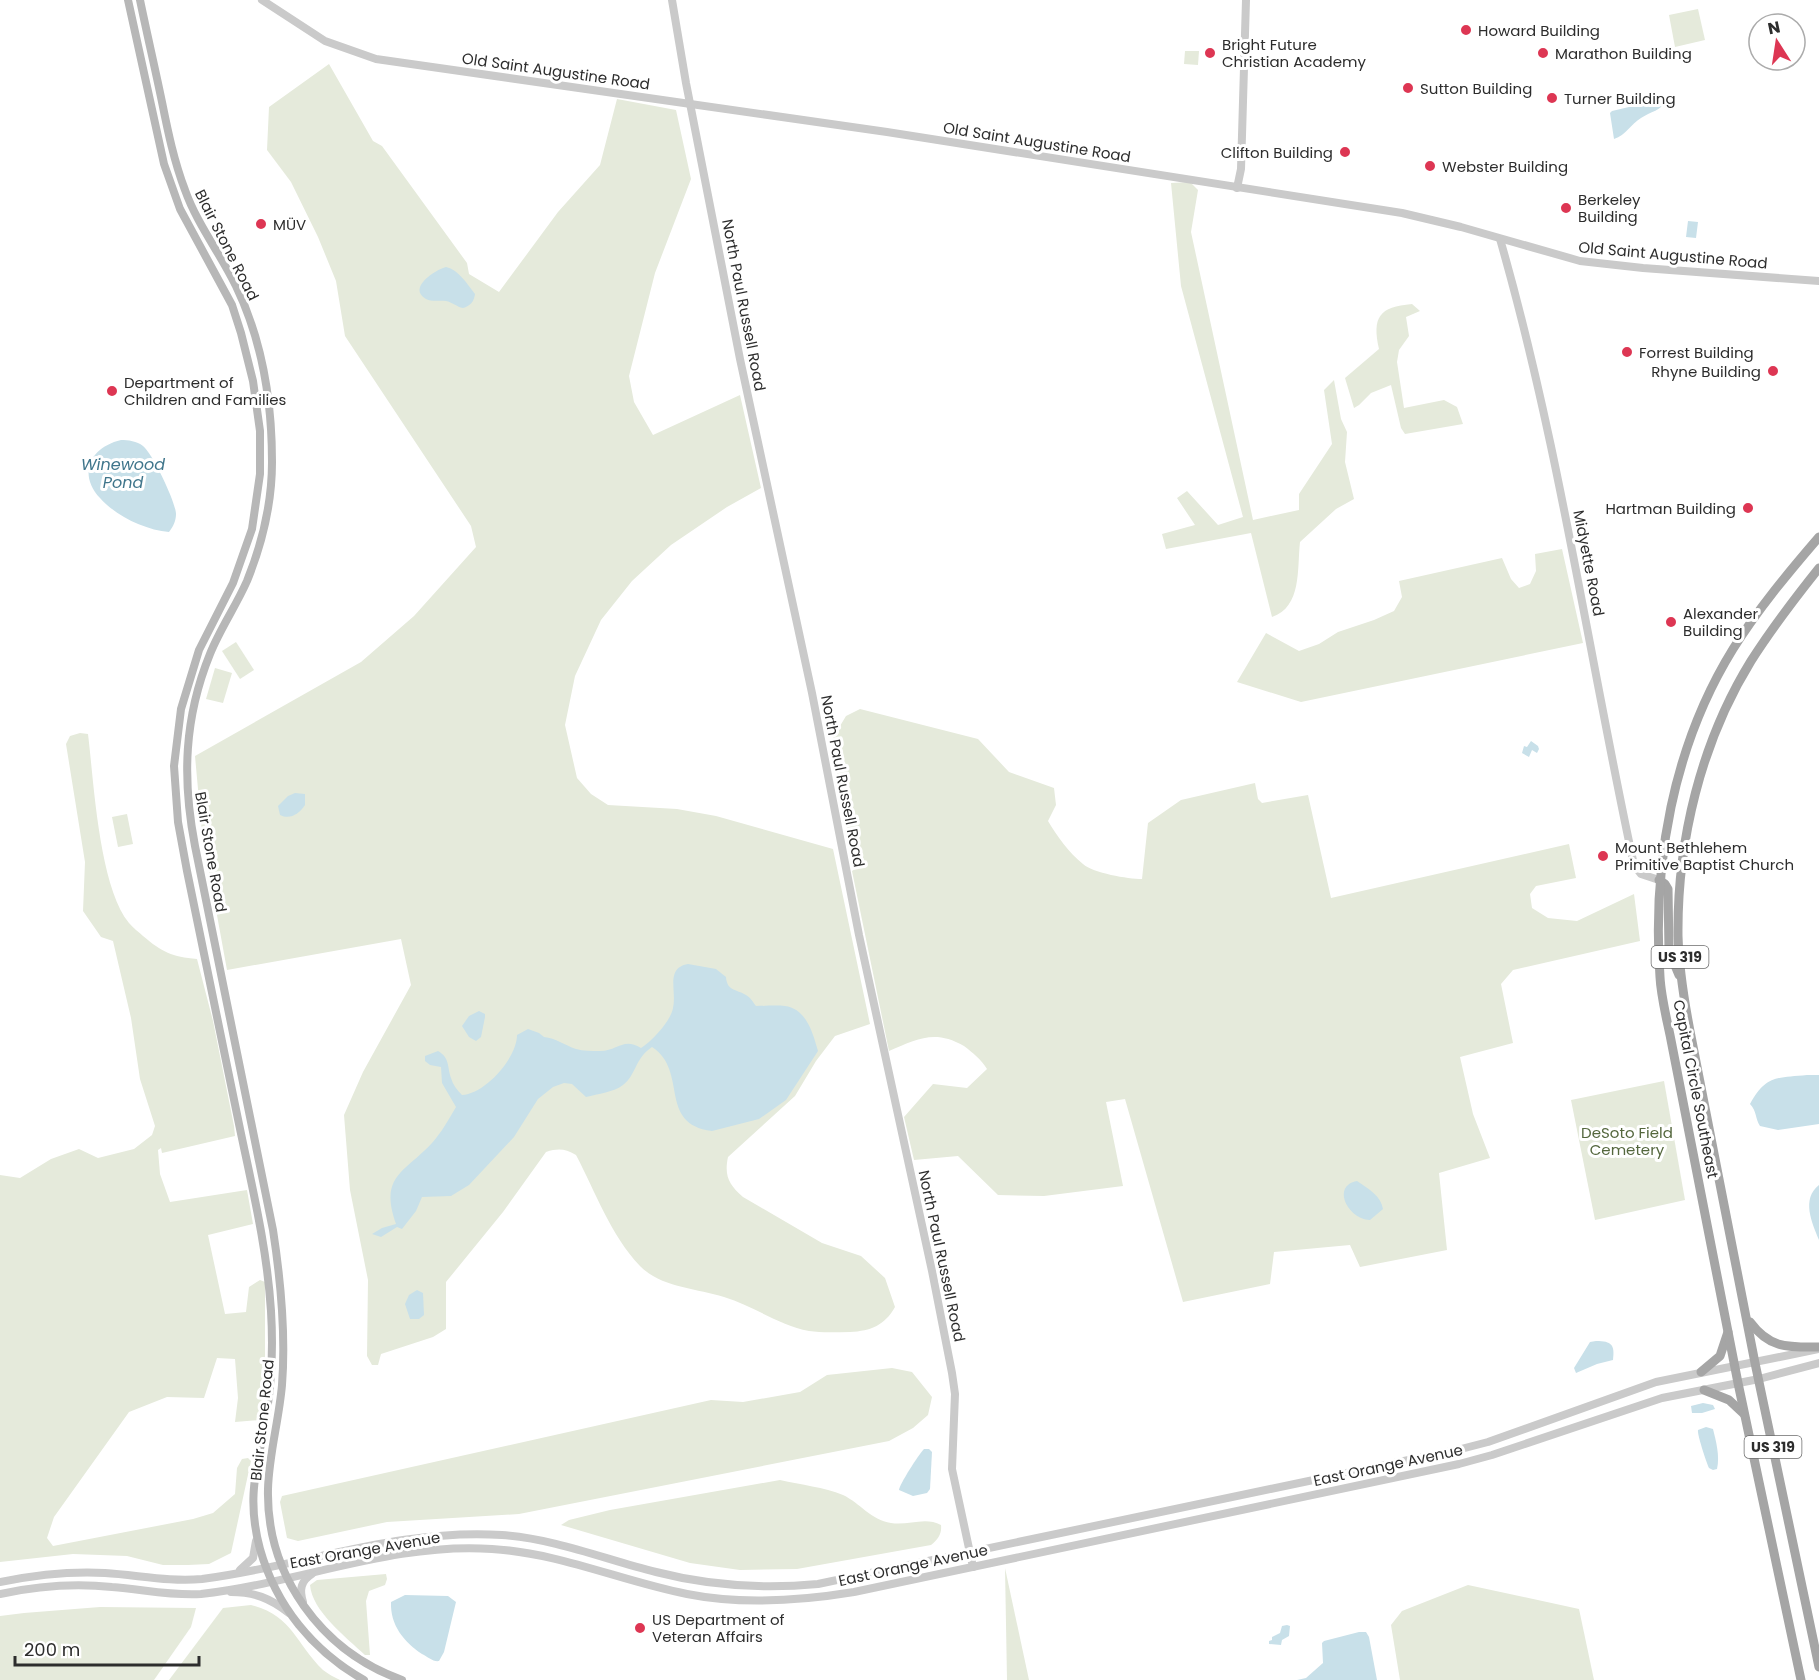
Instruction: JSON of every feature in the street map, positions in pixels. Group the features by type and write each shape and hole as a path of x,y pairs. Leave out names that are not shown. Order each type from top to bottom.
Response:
{"main road":[{"name":"Blair Stone Road","path":"128,0 164,164 180,208 221,282 241,331 253,381 260,431 260,474 252,529 233,583 199,650 187,684 177,735 174,766 187,871 265,1245 270,1289 271,1363 267,1410 254,1478 253,1500 256,1530 271,1581 290,1614 320,1648 345,1669 364,1680"},
{"name":"Blair Stone Road","path":"141,4 175,161 190,204 236,286 252,328 263,369 272,430 269,500 263,532 246,582 210,654 201,680 190,725 186,772 188,809 273,1230 280,1276 283,1364 268,1497 272,1533 286,1578 321,1628 345,1650 374,1668 402,1680"},
{"path":"130,11 141,4"},
{"path":"148,95 160,92"},
{"path":"180,208 190,204"},
{"path":"241,331 252,328"},
{"path":"260,431 272,430"},
{"path":"252,529 263,532"},
{"name":"Capital Circle Southeast","path":"1801,1680 1738,1383 1660,979 1659,880 1675,788 1690,741 1709,696 1732,650 1745,631 1776,588 1819,537"},
{"name":"Capital Circle Southeast","path":"1819,568 1776,623 1750,663 1728,704 1701,774 1685,843 1678,936 1681,980 1755,1363 1819,1667"},
{"path":"199,650 210,654"},
{"path":"1659,880 1668,889 1669,951 1681,980"},
{"path":"1747,1318 1757,1332 1772,1343 1792,1347 1819,1348"},
{"path":"1701,1372 1720,1356 1729,1330"},
{"path":"1704,1390 1730,1400 1745,1415"}],"street":[{"name":"Old Saint Augustine Road","path":"262,0 325,41 376,59 887,132 1402,213 1500,238 1564,258 1606,265 1819,281"},
{"name":"North Paul Russell Road","path":"672,0 690,104 745,381 812,693 859,935 952,1373 955,1394 952,1469 973,1567"},
{"path":"1237,188 1241,170 1246,0"},
{"name":"Midyette Road","path":"1500,238 1522,322 1567,522 1634,866 1641,874 1659,880"},
{"name":"East Orange Avenue","path":"0,1582 69,1573 102,1573 180,1580 213,1578 404,1539 447,1535 491,1535 568,1546 672,1576 735,1586 799,1586 970,1553 1433,1456 1488,1442 1633,1389 1701,1372 1755,1363 1819,1348"},
{"name":"East Orange Avenue","path":"0,1594 39,1587 71,1585 115,1587 174,1594 211,1592 426,1550 489,1549 555,1557 668,1590 725,1599 790,1600 844,1593 973,1567 1470,1461 1662,1398 1738,1383 1819,1363"},
{"path":"1231,1498 1234,1511"},
{"path":"236,1573 251,1562 255,1554 256,1530"},
{"path":"307,1611 300,1588 306,1579 318,1571"},
{"path":"668,1590 672,1576"},
{"path":"211,1592 260,1595 276,1603 290,1614"}],"green space":[{"path":"1698,9 1705,40 1675,47 1669,15"},
{"path":"1185,51 1199,51 1198,65 1184,64"},
{"path":"329,64 373,141 382,146 467,263 469,274 499,292 558,212 600,165 617,99 676,110 691,179 655,273 629,376 634,402 653,435 740,395 761,488 727,507 671,545 632,581 601,620 575,676 565,725 577,778 591,794 608,805 677,809 716,816 833,849 870,1024 835,1036 816,1061 795,1096 728,1157 727,1175 731,1184 743,1197 822,1243 861,1256 885,1278 895,1307 877,1326 850,1332 809,1331 724,1297 658,1279 640,1266 620,1241 576,1155 565,1150 558,1150 546,1152 503,1212 446,1282 446,1329 433,1337 381,1354 378,1365 372,1365 367,1356 368,1280 350,1190 344,1115 363,1072 411,985 401,939 227,970 202,833 195,756 361,662 414,616 476,547 471,526 345,336 336,281 318,237 291,182 267,150 269,107"},
{"path":"1190,182 1198,190 1191,232 1253,520 1299,510 1299,494 1332,444 1324,390 1334,380 1341,419 1347,432 1345,462 1354,499 1336,509 1300,542 1298,575 1293,596 1289,605 1282,612 1272,617 1251,533 1166,549 1162,534 1195,525 1177,498 1187,491 1218,525 1243,517 1181,286 1171,183"},
{"path":"1412,304 1420,311 1406,317 1409,336 1399,350 1397,362 1404,408 1444,400 1457,407 1463,424 1405,434 1401,428 1391,385 1371,393 1354,408 1345,378 1379,349 1377,329 1380,316 1392,308"},
{"path":"1562,549 1583,643 1301,702 1237,682 1266,633 1299,651 1319,644 1338,632 1394,611 1402,597 1399,581 1502,558 1511,579 1519,588 1530,584 1536,571 1535,554"},
{"path":"236,642 254,670 240,679 222,651"},
{"path":"215,668 232,673 223,703 206,699"},
{"path":"860,709 978,739 1009,772 1054,788 1056,805 1048,821 1078,860 1102,873 1142,879 1148,823 1181,800 1255,783 1258,799 1262,803 1308,795 1331,898 1569,844 1576,878 1536,886 1530,894 1532,908 1548,918 1577,921 1634,894 1640,941 1513,970 1501,984 1513,1043 1460,1057 1473,1114 1490,1158 1439,1173 1447,1250 1360,1267 1350,1245 1274,1252 1270,1284 1183,1302 1125,1099 1106,1102 1123,1186 1044,1196 998,1195 958,1156 914,1160 904,1117 933,1084 967,1088 987,1069 964,1046 944,1038 917,1040 889,1051 852,871 855,869 831,741 846,716"},
{"path":"80,733 88,734 104,860 119,906 131,925 156,946 174,955 197,959 213,1021 235,1136 162,1153 161,1148 158,1150 160,1174 170,1202 247,1190 253,1224 208,1235 225,1314 246,1312 249,1287 260,1280 265,1282 265,1360 260,1420 235,1422 238,1398 235,1359 217,1358 204,1398 167,1397 129,1412 54,1517 47,1538 53,1546 193,1519 213,1513 235,1494 237,1468 242,1459 248,1458 251,1461 231,1553 209,1564 163,1565 127,1556 73,1554 0,1562 0,1175 20,1178 51,1159 79,1149 98,1158 134,1149 152,1135 155,1126 140,1079 131,1018 113,941 101,937 83,911 85,862 66,744 70,736"},
{"path":"127,814 133,844 118,847 112,817"},
{"name":"DeSoto Field Cemetery","path":"1664,1081 1685,1200 1595,1220 1571,1100"},
{"path":"892,1368 912,1372 932,1397 928,1415 913,1428 889,1441 519,1514 387,1522 298,1541 287,1538 280,1502 282,1496 711,1400 743,1402 800,1392 827,1375"},
{"path":"780,1480 836,1492 877,1518 891,1523 935,1522 941,1525 940,1534 931,1545 797,1569 740,1570 690,1563 561,1525 569,1520 610,1510"},
{"path":"1005,1568 1029,1680 1007,1680"},
{"path":"386,1574 385,1585 369,1591 366,1601 370,1655 365,1655 323,1614 312,1595 310,1585 317,1580"},
{"path":"1468,1585 1579,1609 1594,1680 1400,1680 1391,1625 1402,1611"},
{"path":"251,1605 265,1610 285,1623 323,1670 340,1680 169,1680 223,1608"},
{"path":"100,1607 196,1608 191,1627 154,1680 0,1680 0,1616"}],"water":[{"path":"1663,99 1666,101 1662,107 1641,118 1614,139 1610,113 1612,111"},
{"path":"1688,221 1698,222 1696,238 1686,237"},
{"path":"446,267 459,274 475,294 468,306 463,308 446,301 428,300 421,295 421,285 425,280"},
{"name":"Winewood Pond","path":"121,440 143,446 158,468 175,508 174,524 169,532 141,525 114,511 93,489 89,471 95,455 102,448"},
{"path":"1531,741 1539,749 1537,753 1532,750 1529,757 1522,753 1524,746 1527,747"},
{"path":"295,793 305,794 305,805 294,815 287,817 280,815 278,806 288,796"},
{"path":"688,964 716,969 726,977 730,987 747,996 756,1006 785,1006 793,1008 804,1017 818,1051 786,1100 759,1119 712,1131 695,1126 685,1118 679,1108 669,1069 663,1057 652,1047 642,1056 627,1081 615,1089 586,1097 572,1084 564,1083 553,1087 538,1099 514,1137 469,1185 451,1196 422,1197 416,1211 402,1229 397,1227 381,1237 372,1234 396,1224 391,1195 397,1177 435,1139 456,1107 442,1083 441,1067 430,1065 425,1061 425,1056 438,1051 445,1056 453,1083 462,1095 471,1093 490,1082 512,1054 517,1035 528,1029 582,1050 606,1050 625,1044 641,1048 669,1019 674,1001 674,975 681,966"},
{"path":"479,1011 485,1014 485,1017 481,1037 476,1041 469,1037 462,1026 469,1016"},
{"path":"1819,1075 1819,1124 1778,1130 1760,1126 1750,1104 1761,1088 1780,1078"},
{"path":"1357,1181 1374,1193 1382,1204 1383,1209 1370,1220 1355,1214 1346,1202 1345,1189 1349,1184"},
{"path":"1819,1185 1819,1240 1811,1219 1809,1204 1810,1197"},
{"path":"417,1290 423,1293 424,1315 419,1319 410,1319 405,1304 409,1295"},
{"path":"1590,1342 1609,1343 1613,1347 1613,1360 1576,1373 1574,1368"},
{"path":"1703,1403 1713,1405 1715,1409 1692,1413 1691,1406"},
{"path":"1706,1427 1713,1429 1717,1449 1717,1469 1713,1470 1709,1468 1698,1432"},
{"path":"924,1449 932,1452 930,1489 927,1493 913,1496 899,1490"},
{"path":"405,1595 448,1596 456,1602 444,1652 439,1661 430,1659 415,1649 399,1632 393,1618 391,1602"},
{"path":"1282,1626 1290,1626 1289,1636 1282,1640 1281,1645 1269,1644 1272,1637 1280,1633"},
{"path":"1366,1632 1369,1637 1377,1680 1297,1680 1306,1678 1323,1663 1322,1643 1324,1641"}],"place":[{"name":"Howard Building","path":"1466,30"},
{"name":"Bright Future Christian Academy","path":"1210,53"},
{"name":"Marathon Building","path":"1543,53"},
{"name":"Sutton Building","path":"1408,88"},
{"name":"Turner Building","path":"1552,98"},
{"name":"Clifton Building","path":"1345,152"},
{"name":"Webster Building","path":"1430,166"},
{"name":"Berkeley Building","path":"1566,208"},
{"name":"MÜV","path":"261,224"},
{"name":"Forrest Building","path":"1627,352"},
{"name":"Rhyne Building","path":"1773,371"},
{"name":"Department of Children and Families","path":"112,391"},
{"name":"Hartman Building","path":"1748,508"},
{"name":"Alexander Building","path":"1671,622"},
{"name":"Mount Bethlehem Primitive Baptist Church","path":"1603,856"},
{"name":"US Department of Veteran Affairs","path":"640,1628"}]}
